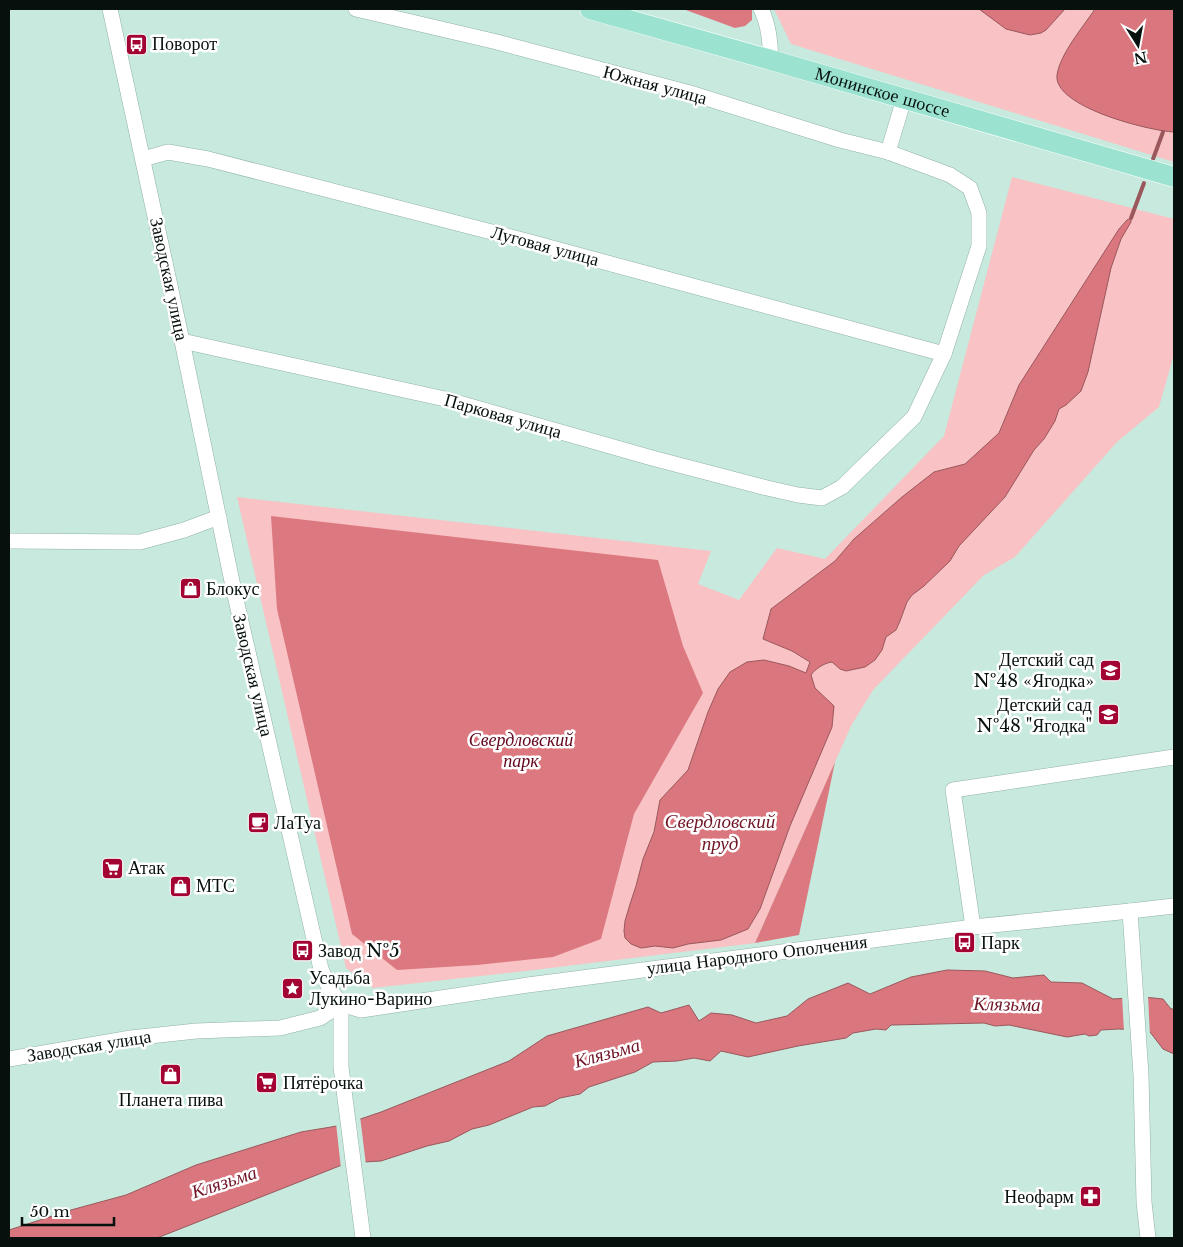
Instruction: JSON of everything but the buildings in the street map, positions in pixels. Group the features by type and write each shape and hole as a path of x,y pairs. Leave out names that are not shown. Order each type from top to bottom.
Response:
{"main road":[{"name":"Монинское шоссе","path":"590,9 1174,177"}],"street":[{"name":"Заводская улица","path":"9,1059 131,1038 186,1032 280,1028 320,1018 341,1004 329,988 321,969 239,610 110,9"},
{"name":"Южная улица","path":"356,9 497,42 680,90 840,140 888,152 950,175 970,188 979,213 979,246 944,354 914,417 842,487 822,498"},
{"path":"761,9 766,18 771,60"},
{"path":"888,152 904,99"},
{"name":"Луговая улица","path":"143,160 168,152 208,159 521,239 944,354"},
{"name":"Парковая улица","path":"182,341 445,399 652,458 767,488 822,498"},
{"path":"9,542 140,542 184,530 219,517"},
{"path":"973,927 953,790 1174,757"},
{"name":"улица Народного Ополчения","path":"341,1004 361,1010 528,985 973,927 1174,906"},
{"path":"1130,912 1141,1075 1144,1202 1148,1238"},
{"path":"341,1004 341,1067 362,1231"}],"green space":[{"path":"683,9 752,9 752,20 745,26 735,28"},
{"path":"774,9 1174,9 1174,162 791,44"},
{"name":"Свердловский парк","path":"1012,177 1174,219 1174,354 1159,407 1117,442 1015,557 984,575 873,690 851,726 755,943 373,988 346,968 237,497 711,551 698,584 739,600 777,548 825,559 944,436"},
{"path":"271,516 658,560 683,646 703,693 634,814 601,939 553,957 477,965 397,970 352,934 277,609"},
{"path":"835,762 799,935 755,943"}],"water":[{"path":"979,9 1065,9 1046,30 1030,35 1006,29"},
{"path":"1095,9 1174,9 1174,132 1145,127 1105,115 1086,107 1070,97 1060,87 1057,75 1063,58"},
{"name":"Свердловский пруд","path":"1131,218 1111,268 1088,372 1081,391 1059,409 1055,421 1044,439 1034,450 1005,497 959,546 950,561 912,595 907,602 896,630 886,637 882,650 875,660 865,667 846,671 840,669 832,662 820,667 811,675 815,688 834,706 832,727 790,826 760,909 748,929 721,940 673,948 655,946 641,948 631,944 625,938 625,921 643,859 654,832 660,800 688,770 718,689 730,672 747,662 764,660 789,666 806,673 810,662 792,651 763,639 771,609 835,561 854,539 934,472 965,464 999,433 1019,385 1119,229"},
{"name":"Клязьма","path":"947,970 985,971 1013,978 1044,975 1051,982 1082,983 1113,999 1144,997 1163,999 1171,1009 1174,1009 1174,1054 1163,1049 1150,1032 1142,1030 1101,1030 1097,1035 1089,1036 1085,1034 1067,1037 1009,1025 995,1026 984,1023 891,1025 886,1030 876,1029 853,1033 846,1038 748,1057 721,1051 710,1061 694,1058 653,1062 635,1072 589,1087 580,1094 560,1098 545,1106 533,1107 489,1125 472,1129 449,1141 381,1161 347,1163 157,1238 9,1238 9,1230 126,1195 196,1165 301,1132 343,1125 381,1112 509,1061 547,1036 648,1007 661,1013 689,1005 699,1021 711,1013 732,1015 756,1023 787,1016 808,999 848,983 870,994 911,977"}],"pier":[{"path":"1148,995 1150,1036 1141,1032 1124,1032 1122,996"},
{"path":"360,1116 366,1165 348,1166 341,1169 336,1123"}],"waterway":[{"path":"1153,159 1163,132"},
{"path":"1131,218 1144,183"}],"place":[{"name":"Поворот","path":"136,44"},
{"name":"Блокус","path":"190,589"},
{"name":"Детский сад №48 «Ягодка»","path":"1110,670"},
{"name":"Детский сад №48 \"Ягодка\"","path":"1108,715"},
{"name":"ЛаТуа","path":"258,823"},
{"name":"Атак","path":"112,868"},
{"name":"МТС","path":"180,886"},
{"name":"Парк","path":"965,943"},
{"name":"Завод №5","path":"302,951"},
{"name":"Усадьба Лукино-Варино","path":"293,988"},
{"name":"Планета пива","path":"171,1075"},
{"name":"Пятёрочка","path":"267,1083"},
{"name":"Неофарм","path":"1090,1197"}]}
